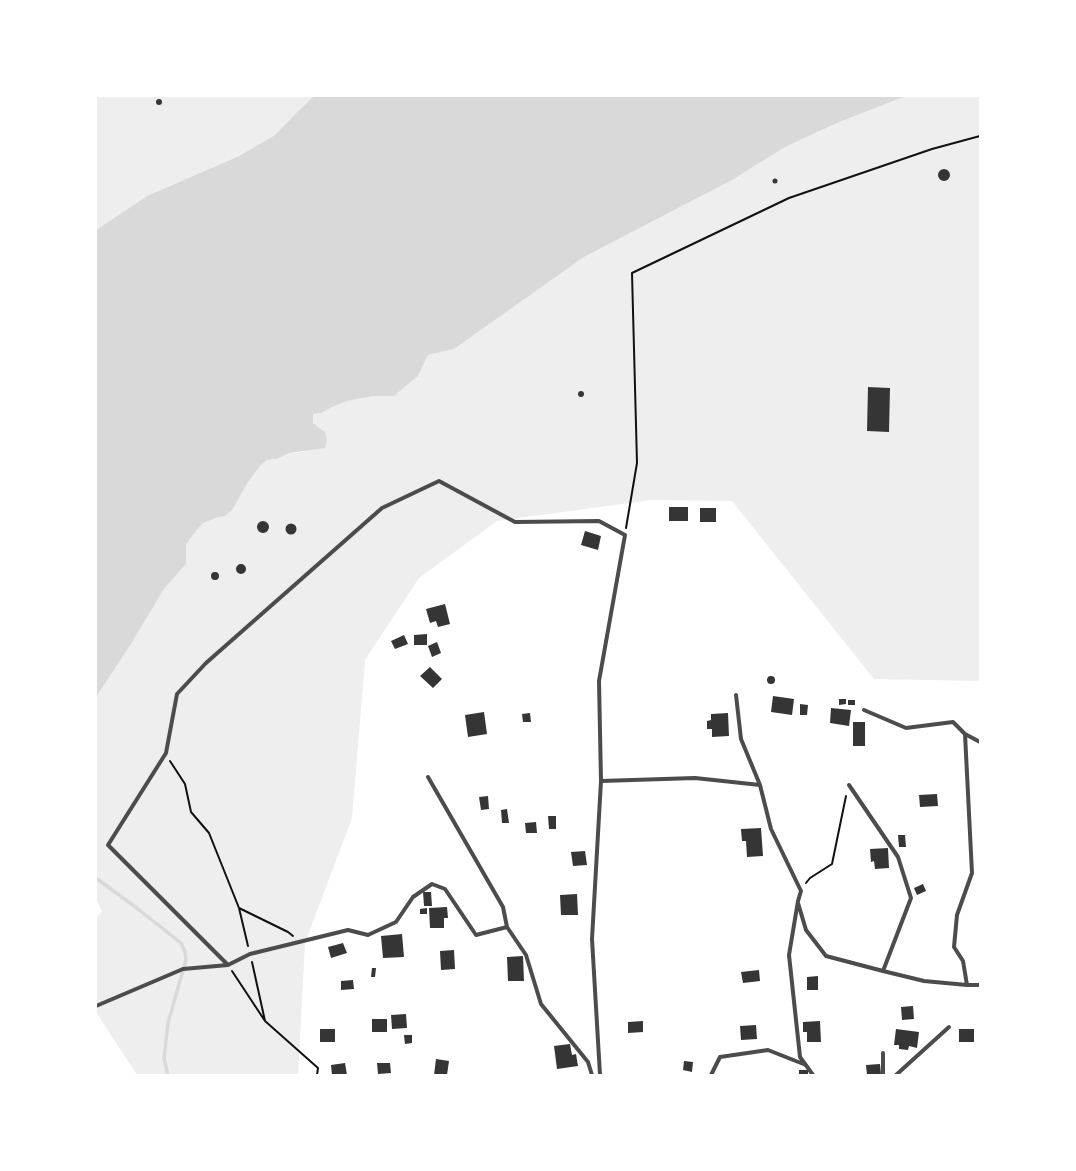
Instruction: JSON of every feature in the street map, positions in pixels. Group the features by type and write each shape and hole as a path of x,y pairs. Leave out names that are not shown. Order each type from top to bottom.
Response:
{"street":[{"path":"228,965 108,845 166,753 177,694 206,663 382,508 439,481 515,522 600,521 625,535 599,681 601,781 592,939 600,1075"},
{"path":"736,695 741,739 760,785 771,829 801,891 789,955 800,1057 813,1075"},
{"path":"864,710 906,728 952,722 965,734 980,742"},
{"path":"965,734 972,873 957,915 954,947 963,961 967,986"},
{"path":"428,777 503,907 507,927 526,955 540,1004 588,1062 592,1075"},
{"path":"601,781 695,778 760,785"},
{"path":"849,784 898,857 911,898 883,971"},
{"path":"96,1006 183,969 228,965 250,954 348,930 368,935 396,922 413,897 432,884 445,889 476,935 507,927"},
{"path":"798,901 806,930 826,956 924,980 967,986 980,985"},
{"path":"896,1075 949,1027"},
{"path":"711,1075 720,1057 768,1050 798,1061 808,1067"},
{"path":"883,1053 883,1075"}],"path":[{"path":"625,535 637,463 632,273 789,198 932,149 980,136"},
{"path":"166,753 185,784 191,812 209,833 239,908 265,1021"},
{"path":"801,891 810,878 832,864 849,784"},
{"path":"239,908 288,932 300,942"},
{"path":"228,965 265,1021 318,1068 317,1075"}],"shaded area":[{"path":"96,96 314,96 275,135 239,156 147,196 96,230"},
{"path":"314,96 906,96 837,123 785,147 734,179 584,257 454,349 428,355 418,376 394,396 373,396 347,401 321,413 313,414 313,424 325,432 327,440 325,448 289,453 277,459 267,460 260,466 247,484 232,510 225,516 203,523 186,545 186,564 164,589 131,644 96,697 96,230 147,196 239,156 275,135"},
{"path":"906,96 980,96 980,681 874,679 732,501 651,500 497,521 419,578 365,660 352,818 305,943 298,1075 137,1075 96,1012 96,919 102,911 96,899 96,697 131,644 164,589 186,564 186,545 195,532 203,523 225,516 236,503 260,466 267,460 277,459 289,453 304,452 319,428 313,424 313,414 321,413 347,401 373,396 394,396 418,376 428,355 454,349 584,257 734,179 785,147 837,123"}],"building":[{"path":"159,99 162,102 159,105 156,102"},
{"path":"944,169 948,171 950,175 948,179 944,181 940,179 938,175 940,171"},
{"path":"775,178 778,181 775,184 772,181"},
{"path":"868,387 890,388 889,432 867,431"},
{"path":"581,391 584,394 581,397 578,394"},
{"path":"669,507 688,507 688,521 669,521"},
{"path":"700,508 716,508 716,522 700,522"},
{"path":"261,521 265,521 269,527 265,533 261,533 257,529 257,525"},
{"path":"291,523 295,525 297,529 295,533 291,535 287,533 285,529 287,525"},
{"path":"585,531 601,536 598,550 581,545"},
{"path":"239,564 243,564 246,569 243,574 239,574 236,571 236,567"},
{"path":"213,572 217,572 219,576 217,580 213,580 211,578 211,574"},
{"path":"445,604 450,624 438,627 436,621 430,623 426,609"},
{"path":"427,634 427,645 414,645 414,635"},
{"path":"404,635 408,644 395,649 391,641"},
{"path":"437,642 441,653 432,657 428,646"},
{"path":"430,667 442,679 433,688 420,676"},
{"path":"769,676 773,676 775,680 773,684 769,684 767,682 767,678"},
{"path":"773,696 794,699 792,715 771,712"},
{"path":"839,699 846,699 846,704 839,705"},
{"path":"848,700 855,700 855,705 848,705"},
{"path":"800,704 808,705 807,715 800,715"},
{"path":"831,708 851,710 849,726 830,723"},
{"path":"484,712 487,734 468,737 465,715"},
{"path":"530,713 531,722 523,722 522,714"},
{"path":"728,713 729,736 712,737 712,729 707,729 707,721 711,720 711,714"},
{"path":"853,722 865,722 865,746 853,746"},
{"path":"937,794 938,806 920,807 919,795"},
{"path":"488,796 489,809 481,810 479,797"},
{"path":"507,809 509,823 502,823 501,810"},
{"path":"548,816 556,816 556,829 549,829"},
{"path":"536,822 537,833 526,833 525,823"},
{"path":"761,828 763,856 747,857 746,841 742,841 741,829"},
{"path":"898,835 905,835 906,847 899,847"},
{"path":"888,848 889,868 875,869 874,861 871,862 870,849"},
{"path":"585,851 587,865 573,866 571,852"},
{"path":"923,884 926,891 917,895 914,888"},
{"path":"423,892 431,892 432,906 424,906"},
{"path":"577,894 578,915 561,915 560,895"},
{"path":"447,907 448,918 444,918 444,928 430,928 429,908"},
{"path":"427,908 427,914 420,914 420,909"},
{"path":"402,934 404,957 383,958 381,936"},
{"path":"343,943 347,953 331,958 328,947"},
{"path":"454,950 455,969 441,970 440,951"},
{"path":"523,956 524,981 508,981 507,957"},
{"path":"372,968 376,968 375,977 371,977"},
{"path":"759,970 760,981 743,983 741,972"},
{"path":"818,976 818,990 807,990 807,977"},
{"path":"353,980 354,989 341,990 341,981"},
{"path":"913,1006 914,1019 902,1020 901,1007"},
{"path":"406,1014 407,1028 392,1029 391,1015"},
{"path":"372,1019 387,1019 387,1032 372,1032"},
{"path":"643,1021 643,1032 628,1033 628,1022"},
{"path":"820,1021 821,1042 807,1042 807,1032 803,1032 803,1022"},
{"path":"756,1025 757,1039 741,1040 740,1026"},
{"path":"320,1029 335,1029 335,1042 320,1042"},
{"path":"896,1029 919,1032 917,1048 909,1046 908,1050 899,1049 899,1045 894,1045"},
{"path":"959,1029 974,1029 974,1042 959,1042"},
{"path":"404,1035 412,1035 412,1043 405,1044"},
{"path":"570,1044 572,1055 576,1054 578,1066 557,1069 554,1046"},
{"path":"436,1059 449,1061 447,1075 434,1075"},
{"path":"684,1061 693,1062 692,1072 683,1070"},
{"path":"345,1063 347,1075 332,1075 331,1065"},
{"path":"377,1063 390,1063 391,1073 378,1074"},
{"path":"880,1064 881,1074 867,1075 866,1065"},
{"path":"799,1070 808,1070 808,1075 799,1075"}],"waterway":[{"path":"96,878 181,943 185,952 186,960 168,1023 164,1058 168,1075"}]}
